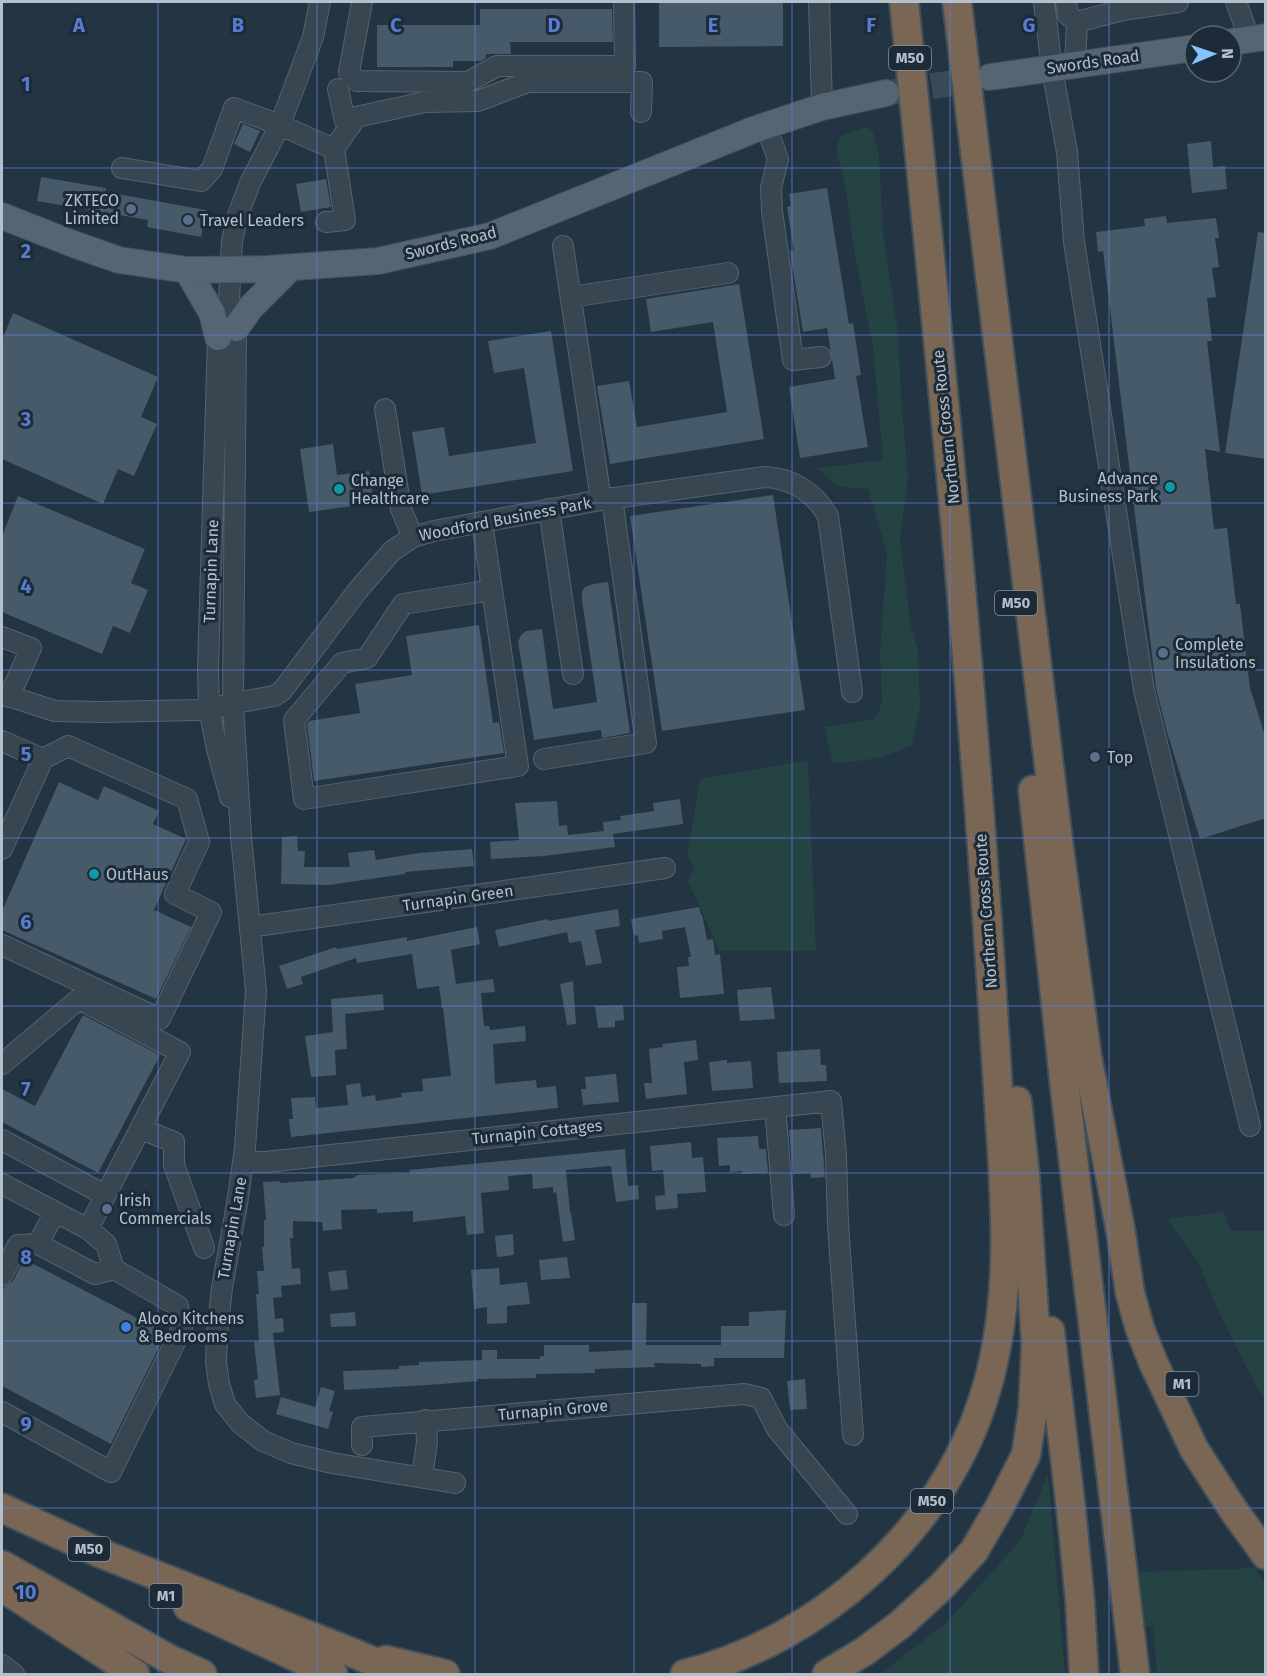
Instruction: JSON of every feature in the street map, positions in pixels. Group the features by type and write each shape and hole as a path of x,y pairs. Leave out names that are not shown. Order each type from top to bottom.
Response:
{"highway":[{"name":"Northern Cross Route","path":"685,1674 749,1651 792,1631 833,1602 879,1564 920,1518 962,1455 982,1402 997,1351 1006,1273 1006,1208 989,940 960,569 904,2"},
{"name":"M50","path":"957,2 1061,863 1087,1056 1121,1233 1130,1293 1140,1329 1153,1362 1194,1449 1266,1555"},
{"name":"M50","path":"969,107 1042,887 1135,1674"},
{"name":"M50","path":"960,569 1025,1175 1051,1337 1079,1589 1084,1674"},
{"path":"827,1674 865,1651 901,1624 974,1551 1026,1455 1033,1409 1036,1343 1025,1175"},
{"name":"M1","path":"1121,1233 1149,1302 1167,1355 1210,1440 1266,1527"},
{"name":"M50","path":"2,1510 100,1553 348,1651 445,1674"},
{"name":"M1","path":"2,1510 134,1581 333,1674"},
{"path":"2,1565 180,1666 202,1674"},
{"path":"2,1587 135,1674"},
{"path":"348,1651 403,1674"}],"main road":[{"name":"Swords Road","path":"990,77 1183,50"},
{"name":"Swords Road","path":"2,216 119,260 187,270 290,268 378,261 490,236 766,126 822,107 886,93"},
{"path":"187,270 212,313 227,332 290,268"}],"street":[{"name":"Turnapin Lane","path":"241,836 209,708 208,668 232,241 238,215 250,183 280,125 313,37 320,2"},
{"path":"362,2 350,55 349,72 357,81 468,82 497,66 625,66 624,2"},
{"path":"819,2 822,107"},
{"path":"1044,2 1064,67 1074,242 1144,690 1250,1126"},
{"path":"1066,2 1068,15 1077,22"},
{"path":"1077,22 1122,6 1177,2"},
{"path":"1236,2 1249,40"},
{"path":"1064,67 1077,22"},
{"path":"326,222 345,220 334,149 356,117 425,102 478,101 528,82 642,82 641,112"},
{"path":"338,89 345,121 351,124"},
{"path":"122,168 201,181 212,169 234,108 334,149"},
{"path":"766,126 778,159 771,188 772,211 793,360 821,357"},
{"path":"544,759 645,743 563,246"},
{"path":"571,297 728,273"},
{"name":"Turnapin Lane","path":"227,332 233,704 241,836 256,991 243,1162 222,1288 217,1335 216,1362 219,1384 225,1404 240,1423 263,1441 291,1453 332,1463 455,1483"},
{"path":"385,409 401,508 412,537"},
{"name":"Woodford Business Park","path":"5,695 55,711 198,710 274,696 282,691 371,573 392,551 412,537 606,499 765,477 779,478 793,483 813,496 828,516 852,692"},
{"path":"549,509 573,674"},
{"path":"482,522 518,766 304,799 294,720 342,663 367,658 403,604 492,590"},
{"path":"2,637 31,648 5,695"},
{"path":"315,645 342,663"},
{"path":"68,746 73,711"},
{"path":"2,741 43,759"},
{"path":"2,849 43,759 68,746"},
{"path":"2,945 160,1019 211,912 175,894 199,842 187,799 68,746"},
{"name":"Turnapin Green","path":"250,927 665,868"},
{"path":"2,1064 79,999 180,1052 88,1230"},
{"name":"Turnapin Cottages","path":"243,1162 266,1162 831,1101 853,1435"},
{"path":"775,1107 784,1215"},
{"path":"141,1129 174,1142 174,1165 204,1248"},
{"path":"2,1140 105,1195"},
{"path":"2,1184 88,1230 106,1244 114,1269 178,1306 182,1328 111,1472 2,1413"},
{"path":"38,1244 54,1212"},
{"path":"2,1275 18,1245 38,1244 95,1274 114,1269"},
{"name":"Turnapin Grove","path":"363,1445 362,1427 744,1394 761,1398 777,1430 847,1514"},
{"path":"422,1477 427,1442 426,1420"},
{"path":"2,1665 14,1674"}],"green space":[{"path":"868,127 873,132 879,154 883,233 898,333 908,479 900,538 910,623 918,649 920,707 912,745 873,758 832,763 821,710 825,727 875,719 882,703 880,653 887,553 868,489 839,487 817,468 883,460 873,348 852,239 845,184 836,148 840,136"},
{"path":"808,760 816,951 720,951 688,882 694,866 687,855 700,779"},
{"path":"1224,1212 1229,1227 1233,1231 1265,1231 1265,1398 1257,1388 1221,1317 1199,1263 1167,1219"},
{"path":"1048,1474 1065,1674 880,1674 946,1623 1020,1541"},
{"path":"1255,1568 1265,1583 1265,1674 1157,1674 1153,1626 1144,1626 1139,1572"}],"building":[{"path":"659,2 783,2 783,46 659,47"},
{"path":"480,9 612,9 613,42 510,42 511,54 486,54 486,58 481,61 453,61 453,67 377,67 377,25 480,25"},
{"path":"243,124 260,131 250,152 234,144"},
{"path":"1211,141 1213,167 1225,166 1227,189 1192,193 1187,144"},
{"path":"41,177 106,188 106,192 206,210 201,237 147,227 148,220 37,201"},
{"path":"326,179 331,207 301,212 296,184"},
{"path":"827,188 849,324 853,323 861,375 856,376 868,447 800,458 789,387 835,379 827,328 803,332 790,251 794,251 787,207 791,206 789,194"},
{"name":"Advance Business Park","path":"1166,216 1167,223 1216,218 1219,238 1215,238 1219,267 1212,268 1216,297 1207,298 1212,341 1207,341 1220,452 1205,449 1214,529 1227,528 1236,604 1240,604 1250,688 1266,739 1266,818 1200,839 1156,688 1103,251 1098,252 1096,232 1145,226 1144,219"},
{"path":"1258,232 1266,233 1266,459 1225,453"},
{"path":"739,284 764,439 610,464 597,386 629,381 637,427 727,412 713,322 651,332 646,299"},
{"path":"13,313 158,377 141,417 157,424 134,476 118,469 103,504 2,459 2,340"},
{"path":"551,331 573,471 422,495 412,432 444,427 449,456 536,443 524,368 494,373 488,341"},
{"name":"Change Healthcare","path":"333,444 337,475 369,471 374,503 309,512 300,449"},
{"path":"773,495 805,710 662,731 630,516"},
{"path":"18,496 145,549 131,583 148,590 130,633 113,626 102,654 2,612 2,536"},
{"path":"608,582 630,733 602,738 601,730 534,740 518,642 521,635 526,631 542,629 553,709 597,702 582,592 585,587"},
{"path":"479,625 493,723 499,722 504,753 314,781 307,724 309,721 360,713 355,684 412,675 406,636"},
{"name":"OutHaus","path":"59,782 98,800 104,786 159,811 153,824 186,839 154,910 191,927 156,999 2,930 2,911"},
{"path":"680,799 683,824 613,834 615,847 544,856 491,859 490,842 519,840 515,803 557,801 559,826 567,825 568,835 604,831 603,822 621,820 620,816 654,811 653,803"},
{"path":"297,836 298,851 305,851 304,867 350,867 348,853 374,850 376,860 419,853 472,849 474,866 405,872 405,874 329,885 281,884 282,837"},
{"path":"699,907 707,940 713,939 715,955 720,954 724,994 680,998 677,967 689,966 688,957 691,957 685,927 662,931 663,939 639,943 638,935 634,936 631,919"},
{"path":"618,909 620,926 595,930 602,963 586,966 581,941 569,943 567,932 499,947 495,930 548,919 548,921"},
{"path":"477,927 480,944 451,950 456,984 493,979 495,992 481,993 484,1026 489,1026 490,1030 525,1026 526,1041 493,1044 495,1084 536,1080 537,1088 556,1086 558,1108 291,1137 289,1119 293,1119 291,1098 315,1097 316,1108 348,1105 346,1085 360,1083 362,1097 375,1095 376,1101 402,1097 401,1093 423,1091 422,1079 451,1076 439,986 417,989 412,954 357,963 356,958 301,977 303,984 287,989 279,966 336,947 337,949 407,937 407,941"},
{"path":"573,981 576,1024 567,1025 560,984"},
{"path":"771,987 775,1019 740,1021 737,990"},
{"path":"383,994 384,1010 345,1014 347,1049 335,1050 336,1075 311,1077 305,1036 333,1032 331,999"},
{"path":"623,1005 624,1020 615,1021 615,1027 598,1028 595,1006"},
{"path":"83,1015 160,1055 98,1173 2,1122 2,1089 35,1106"},
{"path":"696,1040 698,1060 684,1062 687,1094 646,1099 644,1083 652,1083 649,1049 663,1047 662,1044"},
{"path":"820,1049 821,1065 826,1065 827,1081 779,1083 777,1052"},
{"path":"727,1060 727,1063 751,1061 753,1088 712,1091 709,1062"},
{"path":"616,1074 619,1102 583,1105 581,1089 586,1089 585,1077"},
{"path":"821,1128 825,1177 811,1178 810,1173 793,1174 789,1130"},
{"path":"758,1136 759,1149 766,1149 768,1173 742,1174 742,1171 730,1172 730,1165 719,1166 717,1138"},
{"path":"691,1142 692,1158 703,1157 706,1192 677,1194 678,1208 656,1210 655,1196 665,1195 663,1170 652,1171 650,1146"},
{"path":"625,1149 628,1186 638,1185 639,1199 616,1202 611,1166 566,1170 575,1240 563,1242 556,1192 553,1193 553,1187 533,1189 532,1174 508,1176 509,1190 481,1193 484,1233 467,1235 465,1216 413,1222 413,1211 377,1213 377,1209 341,1210 342,1229 323,1231 322,1222 293,1221 293,1238 290,1238 292,1269 300,1268 301,1284 281,1286 282,1297 273,1298 275,1319 283,1318 284,1332 273,1333 280,1395 256,1398 254,1380 258,1379 254,1342 259,1341 257,1271 264,1271 262,1247 264,1247 264,1220 266,1220 263,1182 280,1181 280,1183 353,1178 358,1175 410,1173 409,1170"},
{"path":"513,1234 514,1255 497,1257 495,1236"},
{"path":"567,1257 570,1278 541,1280 539,1260"},
{"path":"24,1259 166,1333 111,1444 2,1386 2,1291 13,1281"},
{"path":"499,1268 500,1285 527,1282 530,1304 507,1306 507,1323 487,1324 487,1307 474,1309 471,1270"},
{"path":"346,1270 348,1289 331,1291 328,1272"},
{"path":"632,1303 647,1303 646,1345 721,1345 721,1326 749,1326 749,1312 786,1310 784,1358 714,1358 714,1366 654,1363 655,1367 595,1369 595,1373 536,1374 536,1378 477,1379 478,1381 344,1390 343,1371 399,1369 399,1366 419,1365 419,1362 482,1360 482,1350 497,1350 497,1359 540,1359 540,1356 544,1356 544,1345 589,1345 589,1352 632,1350"},
{"path":"355,1312 356,1326 331,1327 330,1314"},
{"path":"805,1379 807,1409 790,1410 787,1381"},
{"path":"321,1387 335,1391 329,1411 333,1412 328,1429 276,1414 281,1397 315,1407"}],"tunnel":[{"path":"893,92 987,78"}],"place":[{"name":"ZKTECO Limited","path":"131,209"},
{"name":"Travel Leaders","path":"188,220"},
{"name":"Advance Business Park","path":"1170,487"},
{"name":"Change Healthcare","path":"339,489"},
{"name":"Complete Insulations","path":"1163,653"},
{"name":"Top","path":"1095,757"},
{"name":"OutHaus","path":"94,874"},
{"name":"Irish Commercials","path":"107,1209"},
{"name":"Aloco Kitchens & Bedrooms","path":"126,1327"}]}
